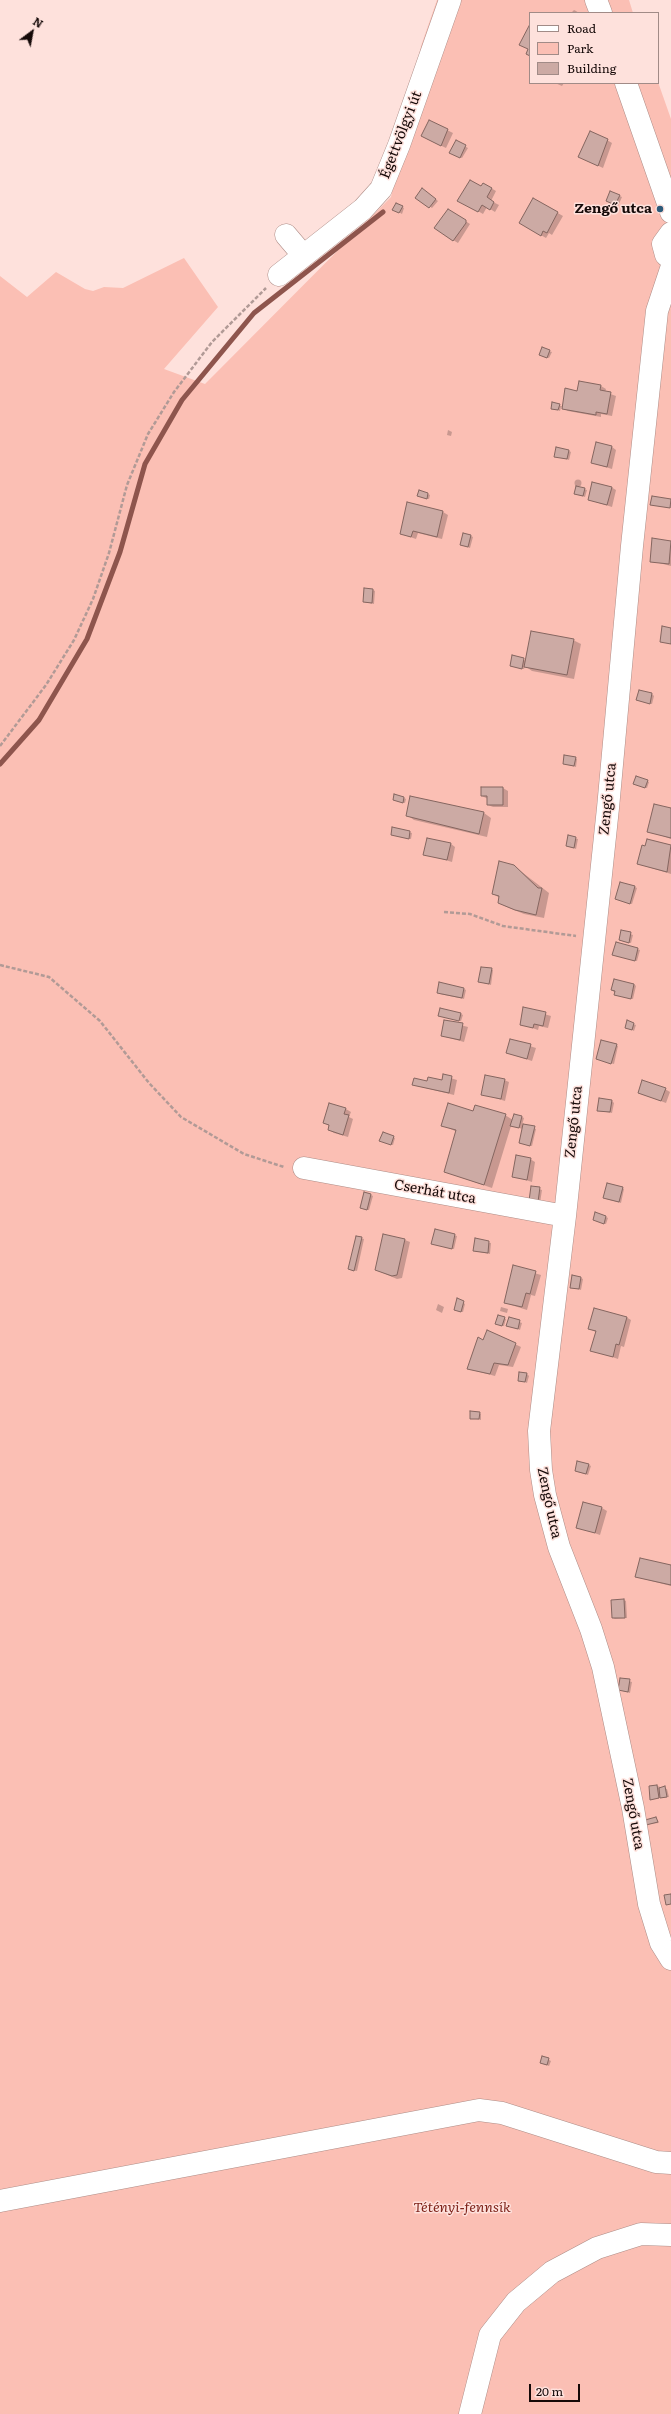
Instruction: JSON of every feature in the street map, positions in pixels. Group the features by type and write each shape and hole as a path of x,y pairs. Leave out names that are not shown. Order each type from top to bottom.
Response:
{"street":[{"name":"Égettvölgyi út","path":"279,275 363,208 381,189 399,145 450,0"},
{"path":"596,0 601,12"},
{"path":"626,84 671,212"},
{"path":"671,233 668,235 663,244 666,254 671,259"},
{"path":"286,235 303,255"},
{"name":"Zengő utca","path":"671,270 657,311 632,546 608,808 592,938 565,1216 542,1400 540,1431 541,1470 558,1547 592,1629 603,1667 633,1808 649,1904 661,1943 671,1959"},
{"name":"Cserhát utca","path":"304,1168 565,1216"},
{"path":"0,2200 479,2110 502,2113 656,2162 671,2163"},
{"path":"470,2414 490,2335 516,2302 552,2272 597,2248 641,2234 671,2234"}],"path":[{"path":"0,746 46,685 74,640 93,599 109,553 129,479 148,434 174,392 212,342 279,275"},
{"path":"444,912 470,914 503,926 592,938"},
{"path":"0,965 50,976 100,1021 149,1083 181,1117 201,1131 244,1154 288,1168 304,1168"}],"green space":[{"name":"Tétényi-fennsík","path":"437,0 629,0 633,12 529,12 529,84 659,84 671,119 671,2414 0,2414 0,276 27,297 56,272 85,289 93,291 104,287 123,288 184,258 218,307 164,369 205,384 391,197 421,46"}],"building":[{"path":"529,26 529,56 526,54 528,49 519,45"},
{"path":"429,120 448,129 441,146 421,136"},
{"path":"590,131 608,139 598,166 578,157"},
{"path":"456,140 466,145 460,158 449,153"},
{"path":"470,180 481,186 483,183 492,188 487,197 494,202 490,210 482,205 478,212 457,201"},
{"path":"422,188 436,199 429,208 415,198"},
{"path":"610,191 620,195 615,205 606,201"},
{"path":"533,198 558,212 547,233 543,231 541,236 519,223"},
{"path":"396,203 403,206 399,213 392,210"},
{"path":"448,209 466,220 466,223 453,241 434,228"},
{"path":"542,347 550,350 547,358 539,355"},
{"path":"579,381 601,385 600,390 611,392 607,414 596,412 596,415 562,409 565,388 577,391"},
{"path":"552,402 560,404 558,410 551,409"},
{"path":"596,442 612,446 607,467 591,463"},
{"path":"556,447 569,450 567,459 554,457"},
{"path":"592,482 612,487 607,505 588,500"},
{"path":"576,486 585,488 583,496 574,494"},
{"path":"419,490 428,493 427,499 417,496"},
{"path":"652,496 671,499 670,508 650,505"},
{"path":"407,502 443,511 437,537 413,531 411,537 400,534"},
{"path":"463,533 471,535 468,547 460,545"},
{"path":"652,538 671,541 669,564 650,562"},
{"path":"364,588 373,589 372,603 363,602"},
{"path":"662,626 671,628 671,644 660,642"},
{"path":"531,631 574,639 567,675 524,667"},
{"path":"512,655 524,658 522,669 510,666"},
{"path":"639,690 652,693 650,704 636,700"},
{"path":"564,755 576,757 574,766 563,764"},
{"path":"636,776 648,780 645,788 633,784"},
{"path":"481,787 503,787 503,805 487,805 487,796 481,796"},
{"path":"394,794 404,797 403,803 393,800"},
{"path":"410,796 484,812 479,834 406,816"},
{"path":"654,804 671,808 671,838 647,832"},
{"path":"392,827 410,831 409,839 391,835"},
{"path":"568,835 576,837 574,848 566,846"},
{"path":"427,838 451,843 447,860 423,855"},
{"path":"647,839 671,845 667,872 637,864 642,845 645,846"},
{"path":"499,861 514,865 538,888 542,888 536,915 515,910 498,903 499,896 492,894"},
{"path":"620,882 635,886 630,904 615,899"},
{"path":"621,930 631,932 629,943 619,940"},
{"path":"616,942 638,948 635,961 612,955"},
{"path":"481,967 492,968 489,984 478,982"},
{"path":"614,979 634,984 631,999 614,995 615,991 611,990"},
{"path":"439,982 464,988 462,998 437,993"},
{"path":"523,1007 546,1012 543,1026 534,1024 533,1028 520,1025"},
{"path":"440,1008 461,1013 459,1021 438,1016"},
{"path":"444,1020 463,1023 460,1040 441,1036"},
{"path":"627,1020 634,1023 632,1030 625,1028"},
{"path":"510,1039 531,1044 527,1059 506,1053"},
{"path":"601,1040 617,1044 611,1064 596,1059"},
{"path":"443,1074 452,1076 449,1093 412,1085 414,1078 427,1081 428,1077 442,1080"},
{"path":"485,1075 505,1079 501,1099 481,1095"},
{"path":"642,1080 666,1088 661,1101 638,1093"},
{"path":"599,1098 612,1100 610,1112 597,1111"},
{"path":"329,1103 346,1108 344,1114 349,1115 343,1135 328,1130 329,1125 323,1123"},
{"path":"448,1103 473,1111 475,1105 506,1114 484,1185 444,1172 456,1130 441,1126"},
{"path":"514,1114 522,1116 519,1128 510,1126"},
{"path":"523,1124 535,1126 530,1146 519,1143"},
{"path":"383,1132 394,1136 391,1145 379,1141"},
{"path":"516,1155 531,1158 527,1180 512,1177"},
{"path":"607,1183 623,1187 619,1202 603,1198"},
{"path":"531,1186 540,1187 538,1202 529,1201"},
{"path":"364,1192 371,1194 367,1210 360,1208"},
{"path":"595,1212 606,1216 604,1224 593,1220"},
{"path":"435,1229 455,1234 452,1249 431,1244"},
{"path":"383,1234 405,1239 397,1275 392,1276 375,1270"},
{"path":"356,1236 362,1237 354,1271 348,1269"},
{"path":"475,1238 489,1241 488,1253 473,1251"},
{"path":"513,1265 536,1271 530,1294 526,1293 522,1307 504,1303"},
{"path":"572,1275 581,1277 579,1289 570,1288"},
{"path":"457,1298 464,1301 461,1312 454,1310"},
{"path":"594,1308 627,1317 619,1345 616,1344 613,1357 590,1351 596,1331 588,1329"},
{"path":"498,1315 505,1317 502,1326 495,1324"},
{"path":"509,1317 520,1320 518,1329 506,1326"},
{"path":"487,1330 516,1343 508,1365 494,1363 490,1374 467,1369 478,1337 483,1340"},
{"path":"519,1372 527,1373 525,1382 518,1381"},
{"path":"470,1411 480,1412 479,1419 470,1419"},
{"path":"577,1461 589,1464 586,1474 575,1471"},
{"path":"583,1502 602,1507 595,1533 576,1528"},
{"path":"640,1558 671,1565 671,1585 635,1577"},
{"path":"624,1599 625,1618 612,1618 611,1600"},
{"path":"620,1678 630,1679 628,1692 618,1690"},
{"path":"657,1785 659,1798 650,1800 649,1786"},
{"path":"665,1786 667,1797 660,1798 659,1788"},
{"path":"656,1817 658,1822 646,1825 645,1820"},
{"path":"671,1894 671,1904 666,1905 664,1895"},
{"path":"542,2056 549,2058 547,2065 540,2063"}],"waterway":[{"path":"0,764 39,720 87,639 120,552 145,464 182,400 254,313 383,212"}],"place":[{"name":"Zengő utca","path":"660,209"}]}
